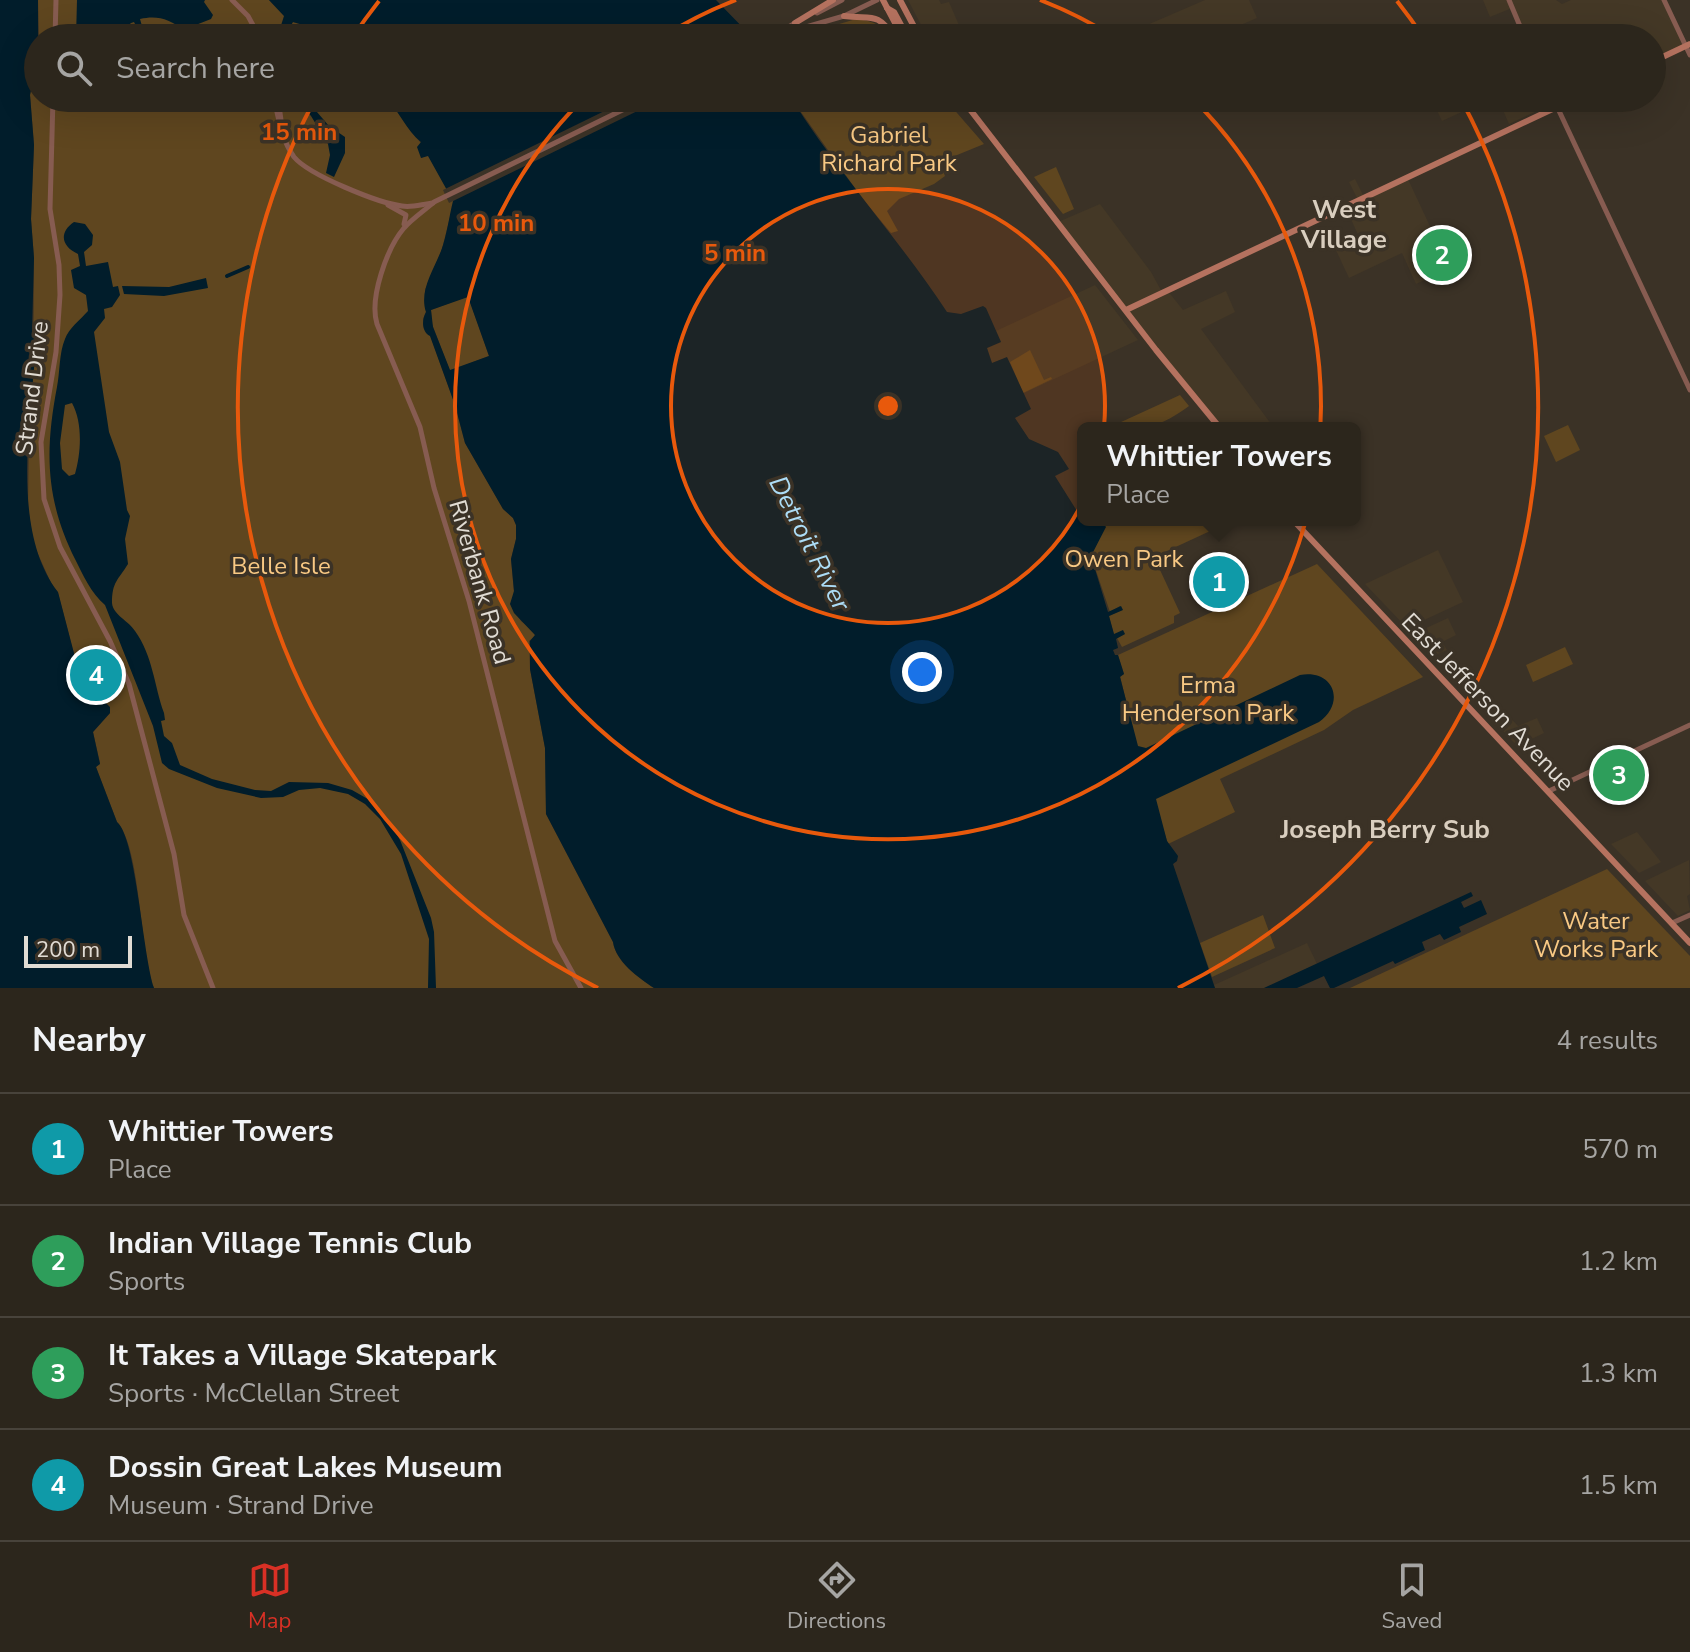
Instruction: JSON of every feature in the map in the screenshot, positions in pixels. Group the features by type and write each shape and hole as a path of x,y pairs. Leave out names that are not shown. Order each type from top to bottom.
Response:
{"main road":[{"path":"795,23 833,0"},
{"path":"880,0 894,12 899,24"},
{"path":"900,0 913,24"},
{"path":"844,16 872,17 883,24"},
{"path":"1666,55 1688,45"},
{"path":"971,112 1215,422"},
{"path":"1126,310 1547,112"},
{"name":"East Jefferson Avenue","path":"1299,526 1690,943"}],"street":[{"path":"55,24 56,0"},
{"path":"232,0 252,24"},
{"path":"795,23 842,0"},
{"path":"817,24 880,0"},
{"path":"1509,0 1519,24"},
{"path":"1664,0 1688,45 1690,55"},
{"name":"Strand Drive","path":"53,112 50,209 60,287 55,360 41,434 40,466 44,499 60,547 129,684 174,854 184,915 213,988"},
{"path":"278,112 287,146 296,158 325,177 406,216 395,240"},
{"path":"384,203 407,207 435,202 618,112"},
{"path":"1560,112 1690,390"},
{"name":"Riverbank Road","path":"435,202 413,219 395,240 385,265 374,315 420,427 434,488 469,601 555,941 581,988"},
{"path":"1549,791 1690,725"},
{"path":"1671,924 1690,915"}],"shaded area":[{"path":"908,0 949,2 958,24 921,24"},
{"path":"1205,0 1249,0 1257,18 1243,24 1149,24"},
{"path":"1483,0 1556,0 1562,4 1571,0 1664,0 1686,46 1666,55 1666,24 1519,24 1512,8 1490,17"},
{"path":"1438,112 1462,112 1442,121"},
{"path":"1504,112 1535,112 1509,124"},
{"path":"1407,177 1435,237 1448,232 1462,263 1416,284 1402,253 1349,278 1335,248 1359,237 1345,206 1358,200 1349,182 1355,179 1364,197"},
{"path":"1100,204 1151,272 1162,292 1167,290 1183,310 1226,291 1235,312 1201,329 1270,422 1215,422 1058,222"},
{"path":"1095,285 1138,340 1022,394 1007,358 992,363 987,348 1001,342 996,331"},
{"path":"1438,550 1463,602 1407,628 1365,584"},
{"path":"1448,618 1456,635 1442,642 1447,650 1433,656 1413,634"},
{"path":"1501,708 1518,726 1537,718 1544,733 1517,746 1488,715"},
{"path":"1637,832 1661,862 1639,873 1611,844"},
{"path":"1689,860 1690,894 1687,896 1690,910 1678,916 1645,881"},
{"path":"1307,943 1317,964 1264,988 1215,988 1214,985"}],"green space":[{"path":"38,0 269,0 289,21 300,24 39,24"},
{"path":"856,19 876,24 839,24"},
{"name":"Belle Isle","path":"31,112 397,112 421,143 421,158 428,155 454,201 442,249 425,290 424,329 430,335 465,443 503,509 516,525 511,559 512,605 535,636 529,641 530,669 545,748 546,814 618,956 654,988 154,988 131,853 96,767 100,763 93,732 110,713 104,701 87,704 58,593 33,543 28,506 29,426 33,390 34,258 31,219 34,145"},
{"name":"Gabriel Richard Park","path":"801,112 956,112 984,144 940,162 945,176 899,199 887,211 898,231 891,233"},
{"path":"1056,167 1074,209 1063,214 1034,177"},
{"path":"1451,237 1462,260 1434,273 1423,249"},
{"path":"468,296 489,356 450,371 432,324 431,310"},
{"path":"1030,350 1044,380 1052,379 1023,393 1010,362"},
{"path":"1180,395 1189,406 1163,422 1121,422"},
{"path":"1568,425 1580,450 1556,462 1544,436"},
{"name":"Owen Park","path":"1221,526 1154,557 1180,613 1174,616 1174,623 1122,647 1117,638 1125,634 1114,635 1109,616 1122,610 1120,606 1110,612 1091,556 1105,527"},
{"name":"Erma Henderson Park","path":"1317,564 1423,677 1353,710 1324,730 1220,779 1235,812 1168,844 1136,742 1118,655"},
{"path":"1565,647 1573,664 1533,682 1526,665"},
{"name":"Water Works Park","path":"1607,869 1690,956 1690,988 1350,988"},
{"path":"1263,915 1275,948 1212,977 1200,943"}],"water":[{"path":"0,0 38,0 38,24 24,24 24,112 31,112 34,145 32,331 36,344 28,439 29,506 34,538 43,567 58,592 87,703 104,701 110,707 110,713 93,732 100,764 96,767 129,850 154,988 0,988"},
{"path":"77,0 205,0 213,15 198,24 174,24 152,17 140,19 141,24 76,24"},
{"path":"269,0 716,0 739,24 281,24 284,16"},
{"path":"307,112 317,112 329,126 345,137 345,153 334,177 326,173 330,155 328,144"},
{"name":"Detroit River","path":"397,112 800,112 947,312 961,314 983,306 986,308 1001,342 987,348 992,363 1007,357 1031,409 1015,418 1029,439 1058,452 1069,469 1055,476 1077,511 1077,526 1106,527 1091,556 1108,612 1121,606 1123,610 1109,616 1114,634 1123,630 1125,634 1116,639 1118,648 1113,650 1118,655 1124,674 1120,677 1138,746 1146,748 1300,675 1321,677 1332,689 1332,706 1319,722 1156,799 1167,841 1178,856 1173,864 1215,988 654,988 623,962 546,814 545,748 530,669 530,641 535,635 514,613 510,604 514,591 511,559 516,525 503,509 465,443 455,405 430,336 423,325 426,312 424,296 443,245 453,201 428,156 421,158 417,147 421,142","holes":["468,297 489,356 450,370 433,327 431,310"]},
{"path":"74,222 85,224 93,235 92,245 84,252 86,266 108,262 113,287 118,286 120,295 112,307 104,309 105,318 94,332 109,432 120,462 130,516 125,539 128,564 114,586 112,603 146,650 164,713 165,720 161,721 164,736 172,743 180,765 212,779 271,791 289,782 328,783 352,790 373,802 400,840 431,918 436,988 428,988 429,939 401,854 380,819 365,804 348,794 320,788 299,790 283,797 261,798 217,788 169,769 162,763 153,726 105,605 91,589 75,559 53,495 51,432 62,350 69,331 88,311 86,295 74,288 71,270 80,266 78,254 65,244 64,235","holes":["72,403 76,411 80,448 75,474 69,476 62,469 60,443 65,405"]},
{"path":"206,278 208,288 164,296 124,294 122,286 169,287"},
{"path":"1471,892 1473,896 1461,902 1464,908 1481,900 1487,914 1459,927 1461,932 1444,940 1440,934 1422,942 1425,950 1395,964 1393,961 1334,988 1330,988 1324,976 1297,988 1264,988"}],"pier":[{"path":"602,112 635,112 449,203 443,190"}],"waterway":[{"path":"227,276 248,267"}],"place":[{"name":"Indian Village Tennis Club","path":"1442,255"},
{"name":"Whittier Towers","path":"1219,582"},
{"name":"Dossin Great Lakes Museum","path":"96,675"},
{"name":"It Takes a Village Skatepark","path":"1619,775"}],"district":[{"name":"West Village","path":"1344,224"},
{"name":"Joseph Berry Sub","path":"1385,829"}]}
